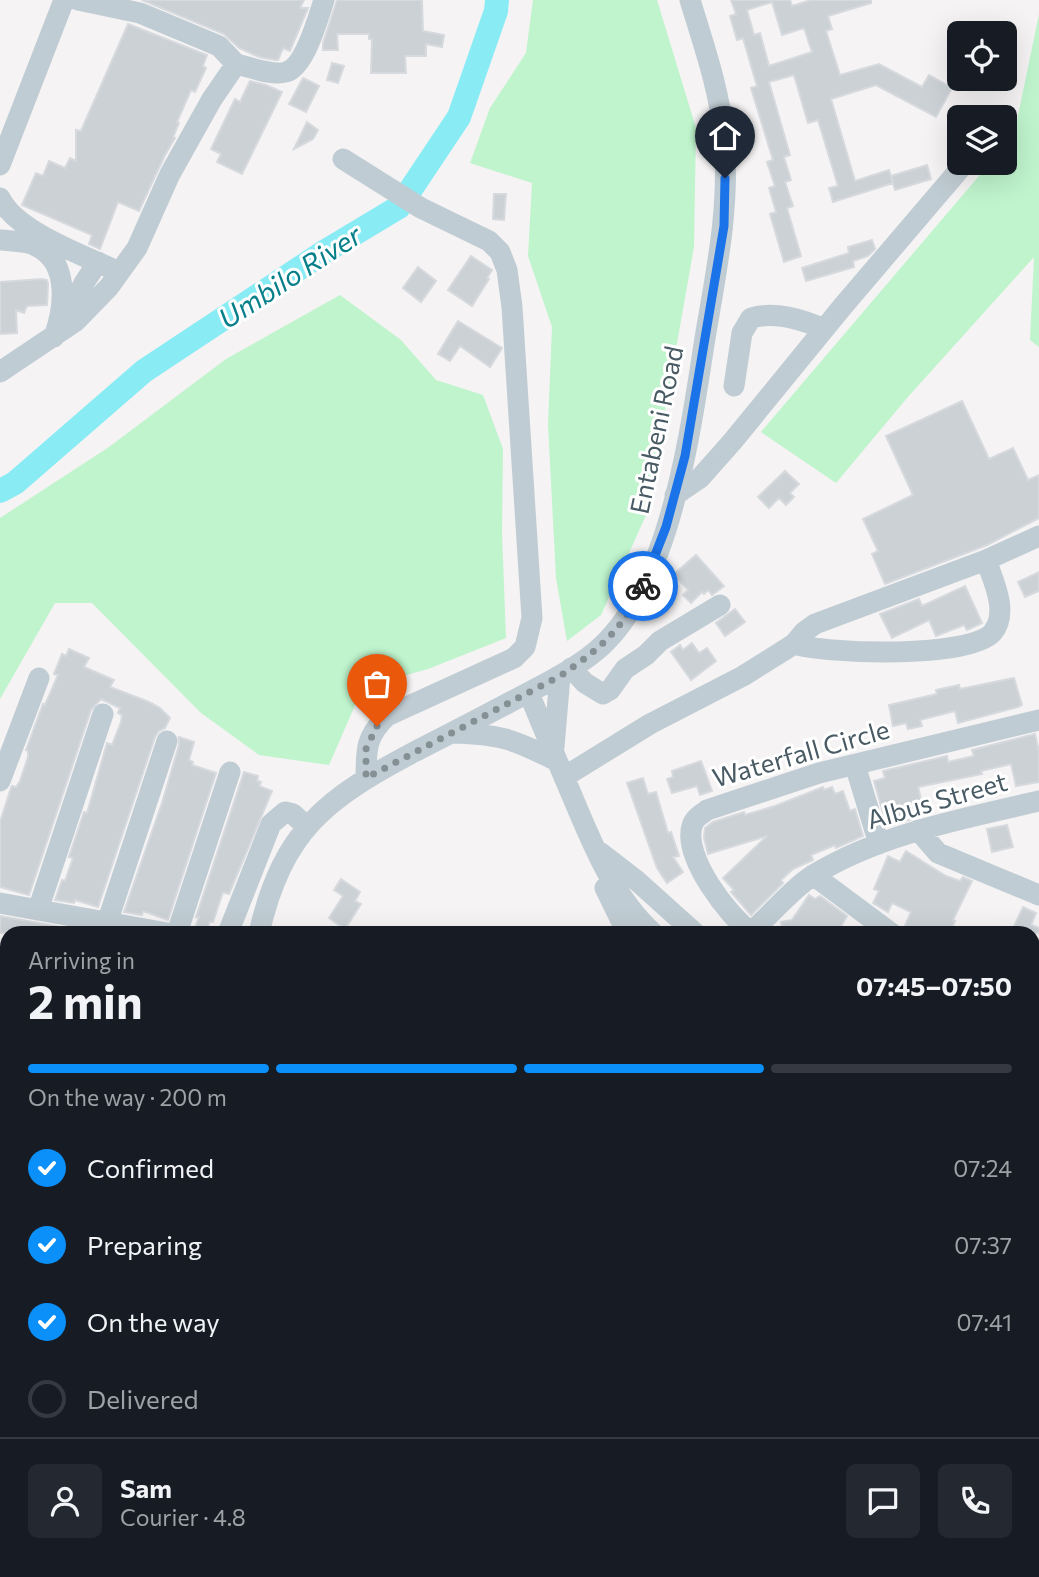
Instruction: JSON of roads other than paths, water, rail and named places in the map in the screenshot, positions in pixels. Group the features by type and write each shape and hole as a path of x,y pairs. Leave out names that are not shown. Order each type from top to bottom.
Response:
{"street":[{"path":"0,165 64,0"},
{"path":"78,0 141,13 219,46 236,64 278,73 288,72 297,66 324,0"},
{"name":"Entabeni Road","path":"261,926 278,870 307,827 323,809 366,778 566,672 597,650 628,615 650,572 685,456 724,226 724,139 716,89 690,0"},
{"path":"0,372 57,335 93,306 120,272 137,248 170,174 212,99 236,64"},
{"path":"343,159 421,208 489,241 500,252 507,270 512,307 532,618 525,647 514,658 387,716 377,726 366,749 366,778"},
{"path":"675,495 711,467 955,175"},
{"path":"2,207 26,228 120,272"},
{"path":"0,240 28,243 38,247 53,258 58,266 62,299 57,335"},
{"path":"57,335 98,262"},
{"path":"734,386 742,333 751,318 795,318 824,329"},
{"path":"558,764 650,724 743,676 794,644 815,624 986,561 1039,536"},
{"path":"794,644 808,649 852,653 937,649 974,643 992,633 997,625 997,590 986,561"},
{"path":"558,764 566,672 597,693 603,694 610,690 625,669 646,655 660,641 720,605"},
{"path":"0,781 39,678"},
{"path":"528,692 593,847 619,891 647,926"},
{"path":"38,910 103,714"},
{"name":"Waterfall Circle","path":"739,926 717,896 698,862 691,840 696,818 707,810 819,773 1039,720"},
{"path":"451,733 486,734 507,738 558,764"},
{"path":"107,923 167,741"},
{"path":"855,765 879,844"},
{"path":"179,926 230,772"},
{"name":"Albus Street","path":"747,926 813,875 879,844 918,830 1039,801"},
{"path":"231,926 271,824 285,812 293,814 307,827"},
{"path":"918,830 938,853 1039,895"},
{"path":"593,847 597,870 623,926"},
{"path":"593,847 636,880 687,926"},
{"path":"813,875 882,926"},
{"path":"0,903 125,926"}],"waterway":[{"name":"Umbilo River","path":"0,491 15,483 144,371 324,252 399,207 459,117 496,11 497,0"}]}
